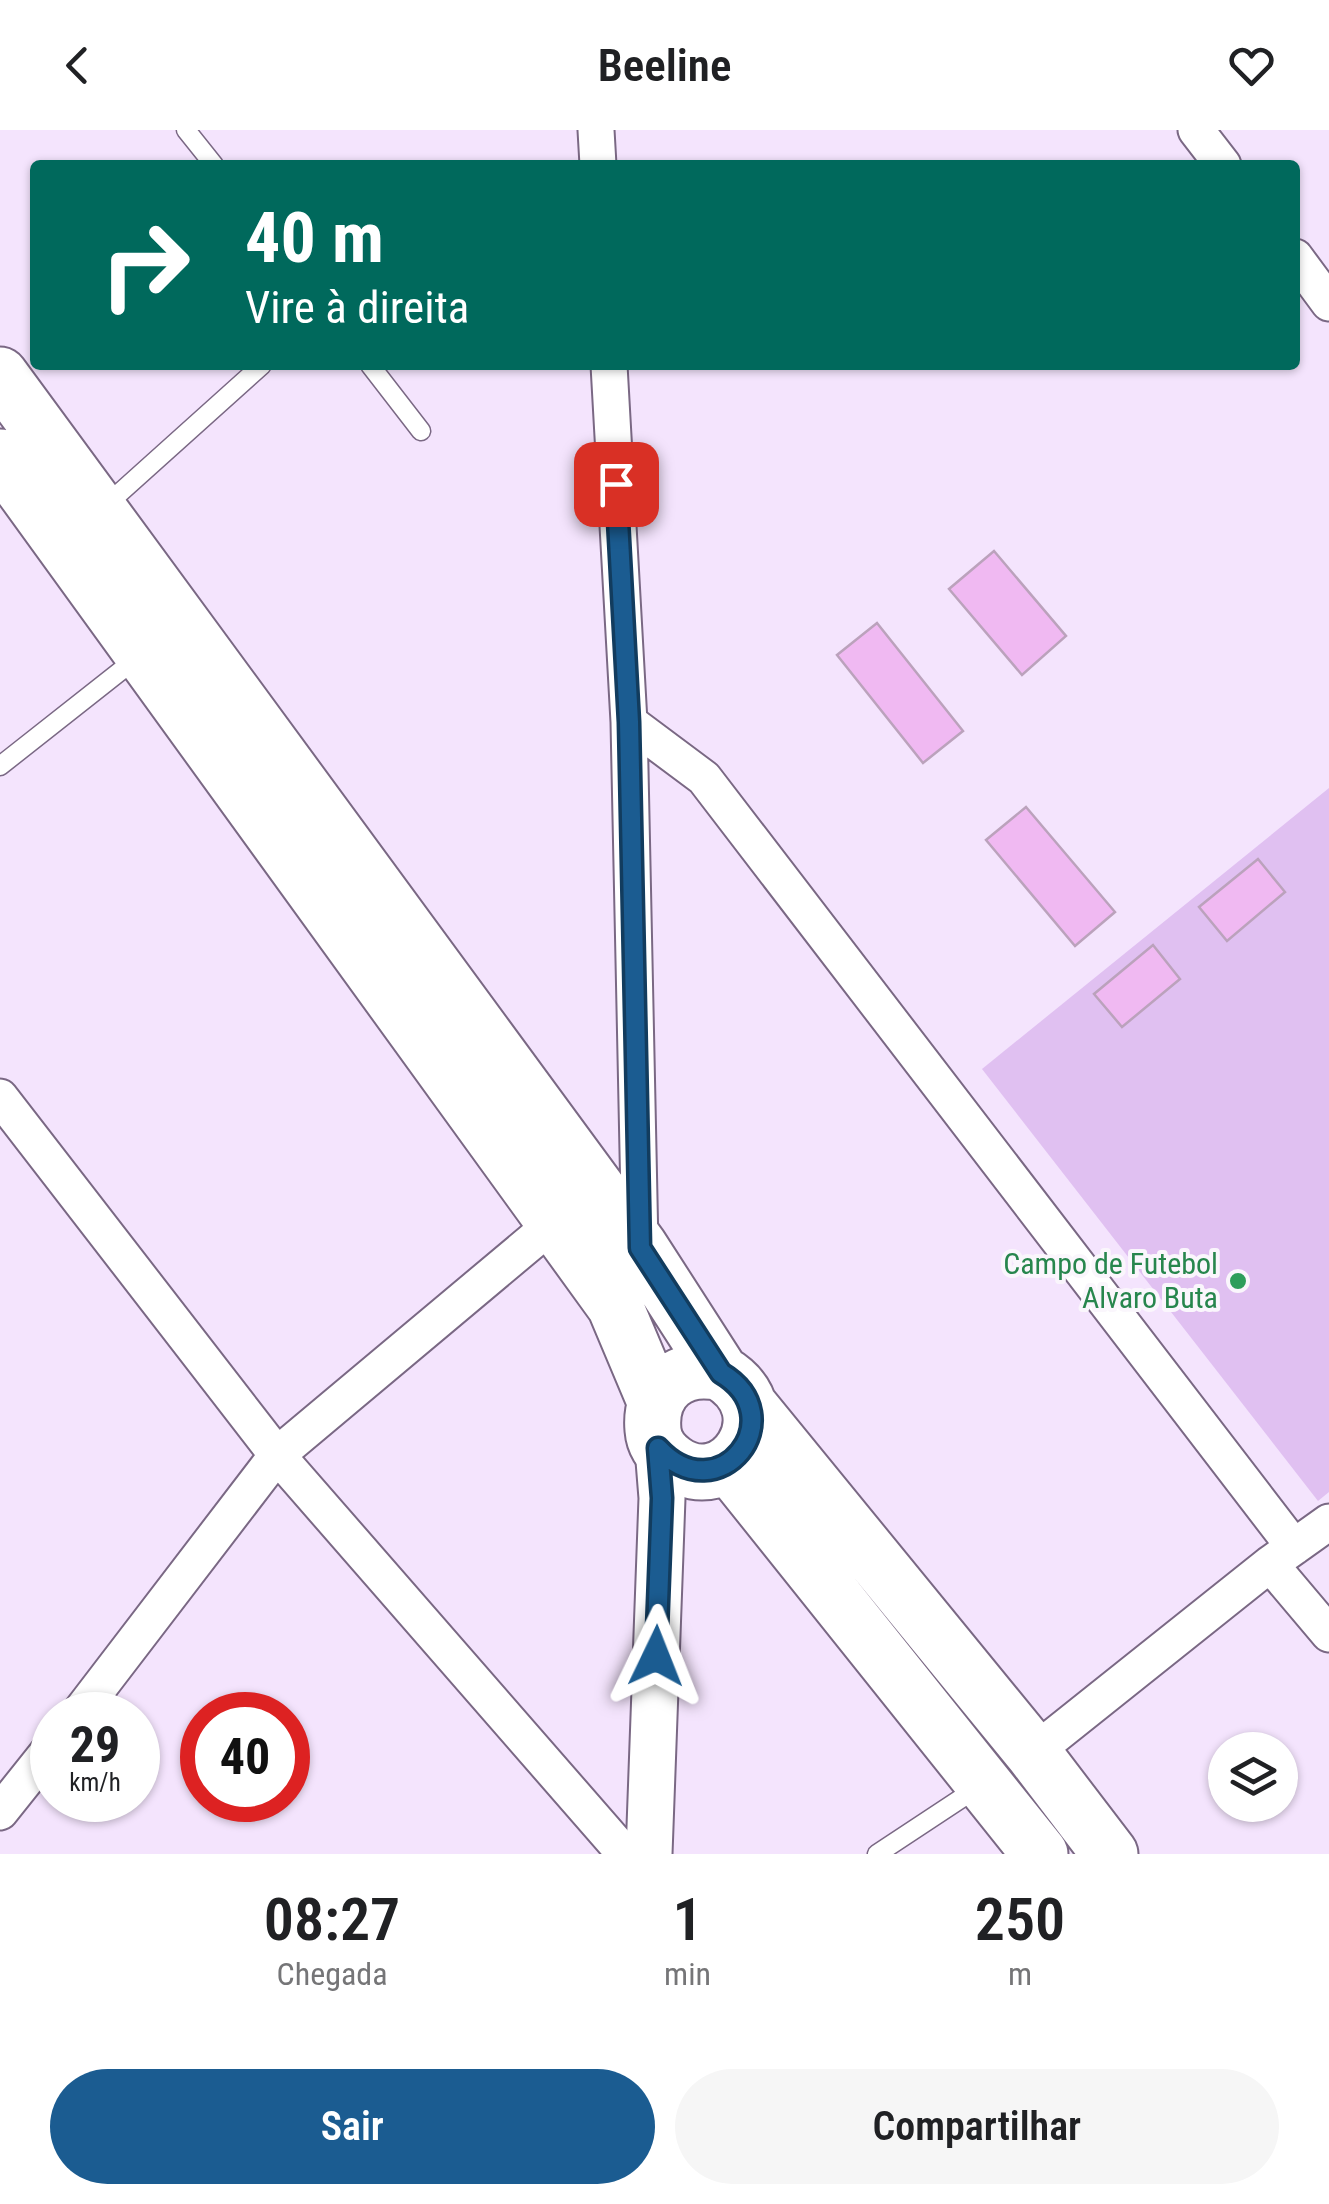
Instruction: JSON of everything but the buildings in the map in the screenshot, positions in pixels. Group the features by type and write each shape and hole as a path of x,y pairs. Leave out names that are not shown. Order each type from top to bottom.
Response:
{"main road":[{"path":"0,375 640,1248 736,1390 1110,1854"},
{"path":"0,458 615,1306 656,1424 682,1468 714,1470 728,1464 749,1440 736,1390 705,1370 689,1371 662,1388 656,1424"},
{"path":"728,1464 1040,1854"}],"street":[{"path":"1196,130 1219,160"},
{"path":"1300,264 1329,303"},
{"path":"609,370 629,722 640,1248"},
{"path":"629,722 704,778 1282,1556 1329,1634"},
{"path":"0,1096 277,1455 625,1854"},
{"path":"96,1692 277,1455 555,1222"},
{"path":"649,1854 662,1498 656,1424"},
{"path":"1032,1753 1329,1522"},
{"path":"0,1812 30,1774"}],"lane":[{"path":"186,130 210,160"},
{"path":"100,510 256,370"},
{"path":"374,370 421,431"},
{"path":"0,766 144,653"},
{"path":"877,1854 985,1783"}],"shaded area":[{"name":"Campo de Futebol Alvaro Buta","path":"1329,788 1329,1492 1318,1501 982,1069"}],"place":[{"name":"Campo de Futebol Alvaro Buta","path":"1238,1281"}],"route":[{"path":"616,484 629,722 640,1248 721,1373 745,1394 752,1424 749,1440 740,1453 714,1470 682,1468 658,1448 662,1498 656,1656"}]}
